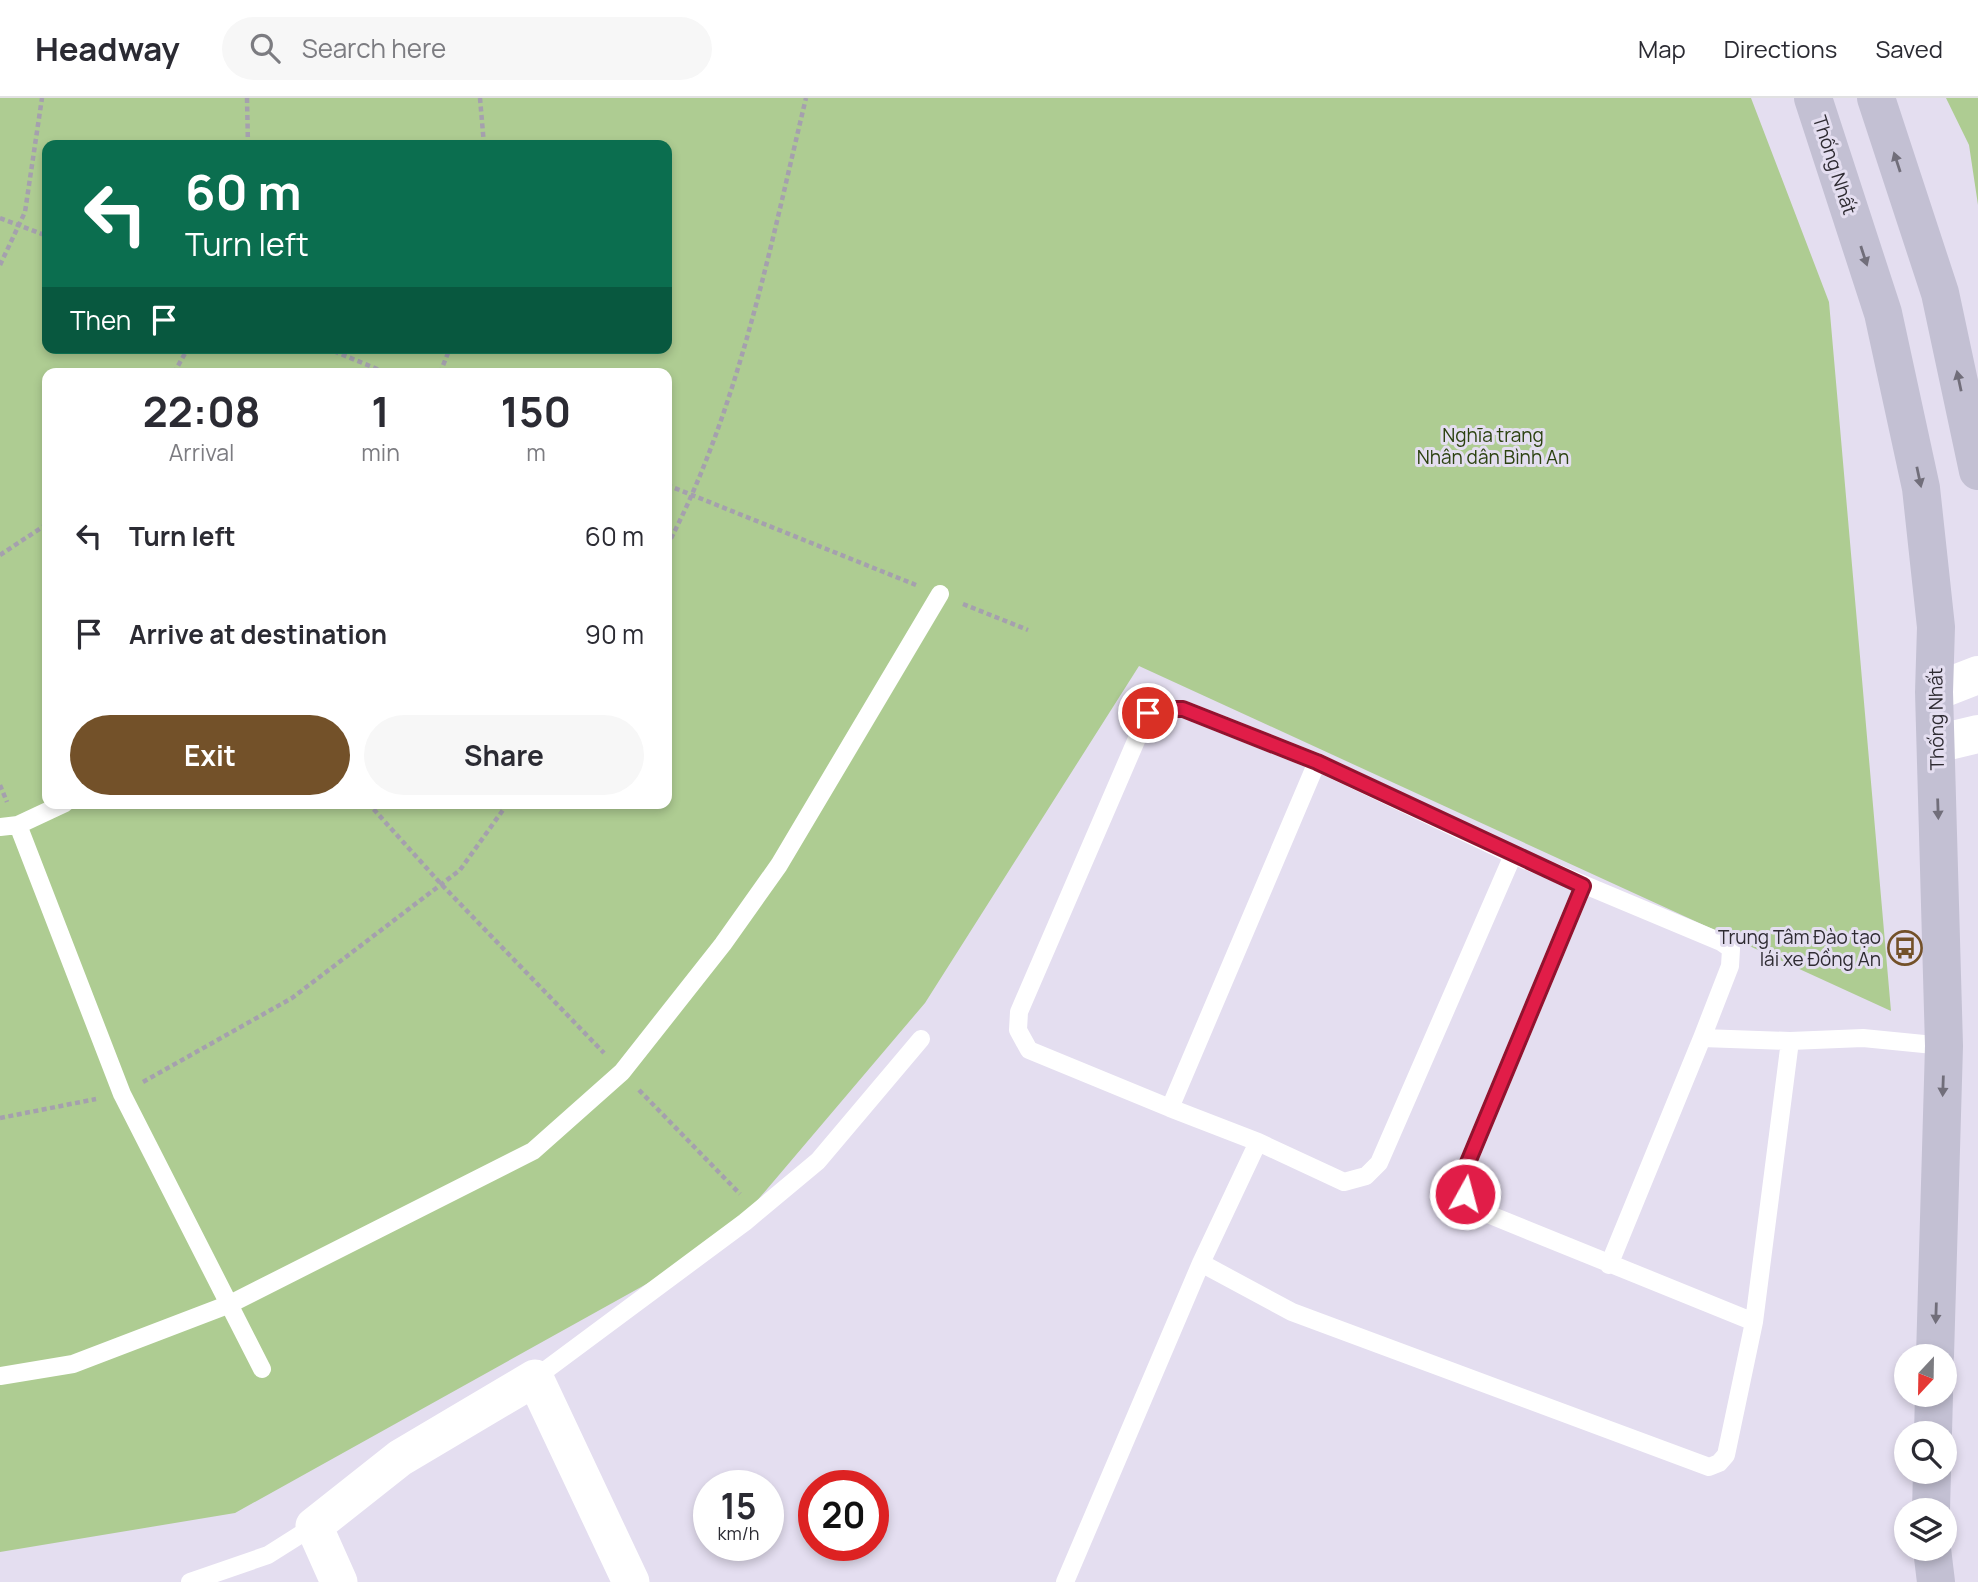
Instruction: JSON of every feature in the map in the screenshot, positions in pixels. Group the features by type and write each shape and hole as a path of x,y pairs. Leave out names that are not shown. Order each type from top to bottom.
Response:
{"main road":[{"name":"Thống Nhất","path":"1813,98 1883,313 1921,488 1936,627 1934,692 1944,1046 1935,1344"},
{"path":"1876,98 1940,293 1978,471"},
{"path":"1933,1561 1936,1582"}],"street":[{"path":"1934,692 1978,675"},
{"path":"1936,744 1978,734"},
{"path":"339,1582 314,1526 400,1458 535,1378 631,1582"}],"lane":[{"path":"0,1376 73,1364 230,1304 533,1151 622,1072 723,944 779,865 940,594"},
{"path":"1513,855 1379,1163 1366,1176 1344,1182 1258,1142 1029,1050 1018,1030 1019,1012 1148,713 1164,709 1183,709 1317,762 1513,855 1721,942 1731,949 1730,966 1609,1265"},
{"path":"1170,1108 1317,762"},
{"path":"50,809 9,826 122,1094 262,1369"},
{"path":"1583,886 1464,1172 1465,1194 1478,1210 1754,1322"},
{"path":"1702,1038 1790,1041 1863,1038 1944,1046"},
{"path":"535,1378 745,1222 818,1161 921,1039"},
{"path":"1201,1264 1292,1312 1709,1467 1719,1463 1726,1455 1754,1322 1790,1041"},
{"path":"1065,1582 1201,1264 1258,1142"},
{"path":"190,1582 268,1555 314,1526"}],"path":[{"path":"0,265 25,212 42,98"},
{"path":"247,98 248,140"},
{"path":"480,98 484,140"},
{"path":"672,536 693,496 754,317 806,98"},
{"path":"0,218 42,234"},
{"path":"341,354 375,368"},
{"path":"672,487 1028,630"},
{"path":"0,555 42,527"},
{"path":"373,809 441,884 743,1197"},
{"path":"0,1118 122,1094 292,998 460,870 504,809"}],"green space":[{"name":"Nghĩa trang Nhân dân Bình An","path":"0,98 1751,98 1829,302 1891,1011 1139,666 925,1003 722,1242 235,1513 0,1552"},
{"path":"1946,98 1978,98 1978,205 1969,145"}],"place":[{"name":"Trung Tâm Đào tạo lái xe Đồng An","path":"1905,948"}],"route":[{"path":"1148,713 1164,709 1183,709 1317,762 1583,886 1464,1172 1465,1194"}]}
